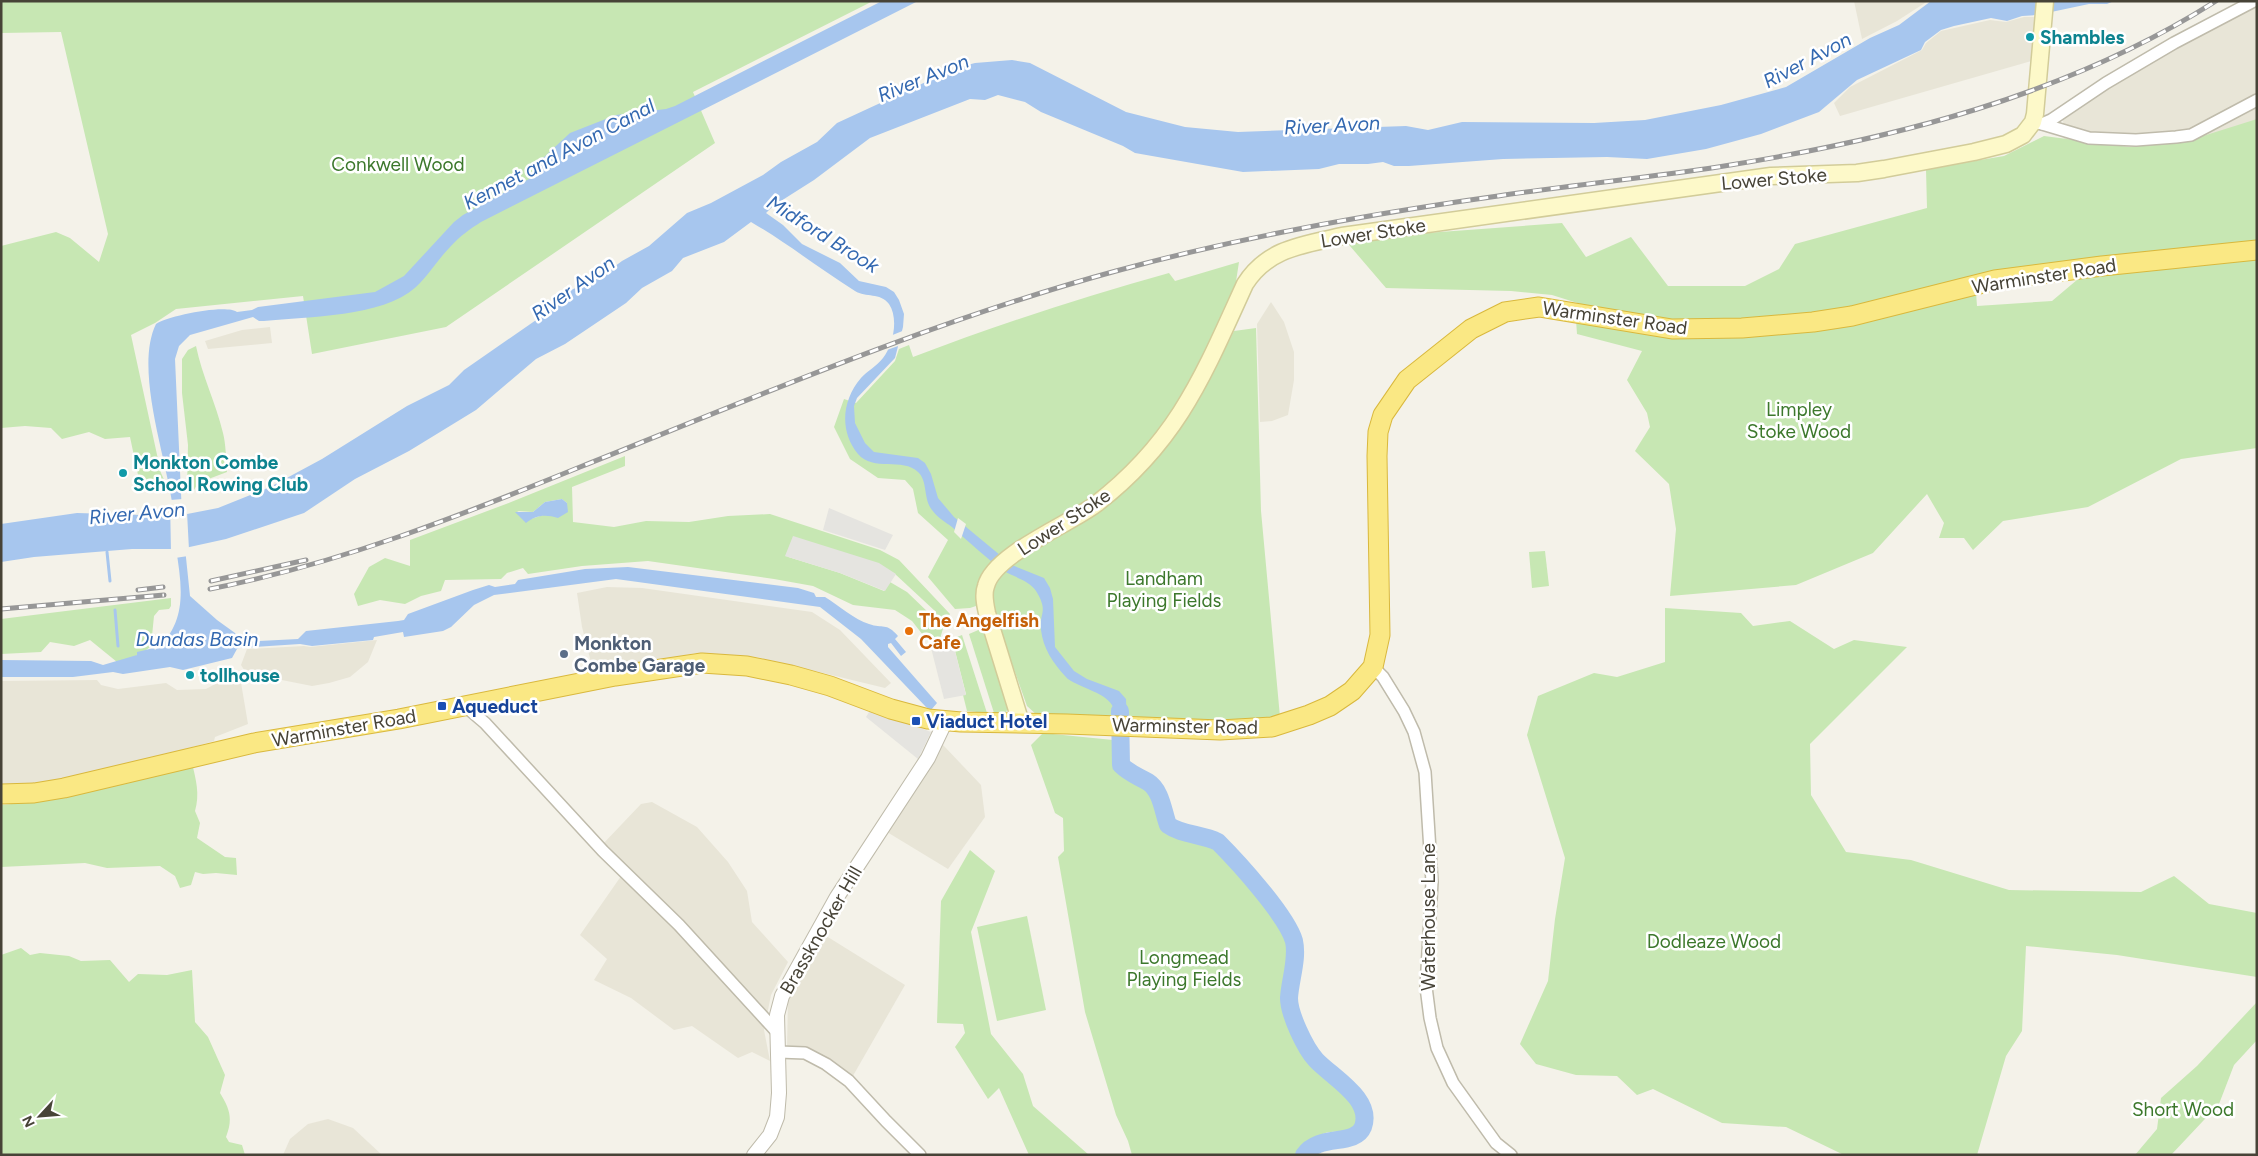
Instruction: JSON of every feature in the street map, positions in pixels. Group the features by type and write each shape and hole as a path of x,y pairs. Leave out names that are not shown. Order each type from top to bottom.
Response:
{"highway":[{"name":"Warminster Road","path":"1,794 34,793 71,787 254,743 465,706 664,667 716,663 747,666 791,674 938,724 1022,722 1243,730 1272,727 1309,716 1330,706 1352,691 1373,667 1380,635 1377,456 1378,432 1383,415 1407,380 1471,329 1487,320 1504,312 1539,307 1672,329 1742,328 1804,323 1852,316 1995,280 2102,266 2257,250"}],"main road":[{"path":"2037,123 2036,104 2045,1"},
{"name":"Lower Stoke","path":"1022,722 987,612 986,586 1001,565 1094,505 1118,486 1143,462 1168,433 1186,406 1249,276 1264,261 1278,253 1342,236 1771,176 1857,173 1884,169 1992,148 2016,140 2037,123"}],"street":[{"path":"2037,123 2174,43 2254,1"},
{"path":"2037,123 2089,138 2136,140 2176,137 2191,135 2257,100"},
{"name":"Waterhouse Lane","path":"1373,667 1383,677 1404,711 1414,732 1426,772 1432,882 1426,987 1430,1018 1437,1048 1453,1083 1496,1144 1511,1155"},
{"path":"465,706 485,723 603,851 679,925 777,1032"},
{"name":"Brassknocker Hill","path":"754,1155 770,1135 777,1117 779,1052 777,1015 782,996 836,897 928,758 938,724"},
{"path":"779,1052 806,1053 826,1064 849,1081 920,1155"}],"shaded area":[{"path":"1854,1 1928,1 1897,21 1862,39"},
{"path":"2257,3 2257,122 2223,137 2130,154 2064,141 2063,120 2065,115 2137,69"},
{"path":"2024,17 2039,17 2035,60 1840,116 1834,103 1850,87 1922,50 1926,43 1941,31 1990,20 2006,22"},
{"path":"1271,302 1284,322 1294,352 1294,380 1288,415 1272,421 1260,422 1257,324"},
{"path":"270,327 272,343 208,349 205,341 242,330"},
{"path":"829,508 893,535 885,550 823,530"},
{"path":"793,536 879,563 896,574 885,591 840,573 785,556"},
{"path":"607,587 642,588 812,612 840,630 891,683 885,688 757,657 695,653 594,674 582,627 577,593"},
{"path":"952,639 966,695 944,699 930,644"},
{"path":"377,640 368,662 350,677 329,683 312,686 246,673 241,665 247,649 310,647"},
{"path":"239,671 248,724 215,737 214,741 62,784 1,785 1,681 97,680 101,685 118,689 166,683 177,690 206,689"},
{"path":"871,709 931,732 918,759 866,717"},
{"path":"943,745 981,785 985,817 948,869 887,832"},
{"path":"652,802 697,827 728,862 747,891 752,922 788,962 771,995 764,1030 770,1061 752,1052 738,1058 692,1026 674,1030 631,998 594,980 607,959 580,935 626,869 602,845 641,804"},
{"path":"823,934 905,985 850,1081 787,1048 788,997"},
{"path":"328,1119 353,1128 382,1155 283,1155 290,1139 308,1124"}],"green space":[{"name":"Conkwell Wood","path":"1,1 873,1 693,92 715,143 446,327 312,354 303,296 176,309 155,323 131,335 161,473 167,486 163,493 141,489 130,437 105,439 89,432 62,439 51,428 25,426 1,428 1,246 56,232 70,238 99,262 108,234 61,32 1,33"},
{"name":"Limpley Stoke Wood","path":"2257,119 2257,448 2181,459 2088,507 2003,521 1973,550 1964,538 1939,538 1944,523 1927,494 1873,553 1796,585 1670,596 1676,529 1669,484 1635,451 1650,427 1647,413 1627,380 1642,351 1577,334 1576,320 1603,311 1552,295 1511,291 1386,288 1344,239 1562,223 1586,257 1631,237 1668,286 1745,286 1779,269 1795,244 1927,208 1926,169 2004,156 2044,136 2129,147 2184,142","holes":["2084,274 2052,301 1977,306 1976,292"]},
{"path":"1239,262 1235,288 1211,346 1173,419 1128,470 1084,507 1005,554 979,605 955,609 928,577 948,540 918,513 913,489 905,480 878,478 850,459 834,427 844,399 856,403 895,361 899,349 909,345 913,357 1040,312 1136,282 1169,273 1175,281"},
{"name":"Landham Playing Fields","path":"1256,328 1261,511 1280,717 1253,723 1038,716 1027,706 992,607 992,594 998,577 1029,552 1064,534 1118,494 1180,427 1201,396 1234,331"},
{"path":"196,346 223,433 227,472 198,483 194,490 187,487 188,445 182,393 182,359 188,350"},
{"path":"625,456 625,466 572,487 573,522 614,527 646,521 689,522 728,516 770,514 880,550 899,560 950,614 945,622 939,642 930,644 912,621 895,610 853,605 813,586 648,561 582,566 528,574 523,568 507,573 501,579 445,580 441,591 421,596 405,604 380,600 358,606 354,594 369,567 385,558 410,566 410,540","holes":["562,499 567,503 546,514 531,519 517,511 533,512 545,502","785,556 894,573 936,612 931,615 907,592 890,582 884,591 840,573"]},
{"path":"1545,551 1549,586 1532,588 1529,552"},
{"path":"171,598 169,609 159,610 154,616 151,646 126,660 117,662 90,640 74,646 50,642 41,652 1,654 1,619"},
{"name":"Dodleaze Wood","path":"1665,608 1741,613 1753,626 1790,621 1834,649 1854,640 1907,647 1810,744 1811,795 1846,852 1911,860 2009,890 2141,892 2174,876 2209,904 2257,913 2257,977 2117,955 2026,946 2022,1031 2006,1056 1977,1155 1844,1155 1786,1127 1722,1123 1653,1089 1637,1095 1617,1076 1576,1075 1536,1064 1520,1044 1548,981 1555,919 1565,858 1527,735 1538,696 1594,673 1617,677 1665,662"},
{"path":"983,628 1009,703 1006,713 994,713 969,634"},
{"path":"962,635 987,713 967,711 963,695 966,694 952,639"},
{"name":"Longmead Playing Fields","path":"1043,733 1113,740 1115,762 1119,773 1150,793 1170,835 1183,838 1196,836 1221,845 1293,937 1287,984 1289,1019 1296,1037 1309,1057 1353,1102 1358,1117 1357,1122 1351,1129 1327,1133 1317,1137 1307,1143 1298,1155 1132,1155 1116,1115 1085,1012 1058,857 1064,851 1063,818 1055,813 1031,745"},
{"path":"192,763 197,793 195,811 200,823 197,838 225,857 236,858 237,875 195,872 191,885 180,888 175,876 160,866 107,868 85,863 1,867 1,805 53,800"},
{"path":"970,850 995,871 971,932 991,1034 1023,1074 1033,1106 1089,1155 1029,1155 999,1088 988,1099 955,1047 965,1033 963,1024 937,1023 941,901"},
{"path":"1027,916 1046,1010 997,1021 977,927"},
{"path":"21,948 30,955 40,953 69,956 81,961 110,960 129,982 138,974 167,975 192,970 195,1022 208,1037 225,1075 220,1093 226,1104 230,1119 226,1137 229,1142 242,1145 245,1155 1,1155 1,955"},
{"name":"Short Wood","path":"2257,1002 2257,1040 2234,1065 2219,1104 2171,1155 2135,1155 2157,1129 2161,1098 2197,1066"}],"water":[{"path":"882,1 918,1 481,222 458,239 421,282 401,297 384,305 344,314 264,321 259,321 253,317 190,335 179,346 175,359 182,515 218,508 270,487 322,459 407,406 449,385 464,370 539,318 571,290 599,278 622,261 649,246 687,213 711,203 763,175 781,162 817,142 837,123 956,68 975,63 1012,60 1030,63 1126,112 1185,127 1238,132 1406,126 1428,130 1462,122 1594,123 1645,120 1721,105 1786,87 1870,38 1899,25 1931,1 2114,1 2107,4 2089,4 2037,15 2022,16 2007,21 1991,18 1941,30 1925,42 1921,50 1857,80 1819,112 1761,134 1706,149 1647,159 1607,157 1503,159 1409,166 1394,166 1383,162 1339,164 1319,169 1243,172 1135,153 1123,146 1041,112 1025,102 998,95 985,100 970,99 870,138 814,180 773,206 766,213 783,225 802,244 840,263 859,281 886,287 894,292 899,300 904,314 903,327 895,358 857,398 854,406 855,423 865,443 874,452 918,458 925,463 931,474 938,498 954,517 1012,565 1044,578 1050,588 1053,599 1055,647 1074,671 1087,679 1119,691 1126,699 1127,726 1117,726 1114,709 1106,698 1069,680 1053,660 1046,649 1042,637 1043,608 1036,591 1026,582 997,566 936,515 929,506 923,480 918,472 904,465 880,464 864,459 852,445 846,426 847,406 850,396 863,375 881,361 890,346 894,332 894,317 889,304 877,296 855,291 751,222 724,242 683,258 672,271 642,288 626,303 565,344 536,359 476,410 409,451 355,479 304,513 226,539 185,548 190,596 235,633 240,642 298,639 306,631 404,620 408,614 489,585 495,587 515,584 518,580 585,569 628,567 798,588 814,593 816,597 825,597 864,622 887,627 894,632 898,636 895,639 906,652 901,656 891,643 888,644 888,647 937,703 931,710 861,639 820,607 616,579 494,595 474,605 451,627 443,631 404,637 403,632 374,637 373,640 312,646 300,644 240,648 237,649 232,658 183,670 170,667 123,674 113,672 73,677 1,677 1,660 91,661 103,665 137,655 137,652 154,648 155,650 166,639 173,628 178,616 181,590 176,549 132,549 34,557 1,562 1,524 77,513 174,516 150,392 148,367 150,344 156,324 172,318 209,310 221,309 237,312 252,310 258,307 375,292 404,276 454,222 463,215 529,179 539,170 543,158 570,133 616,115 666,109 675,106"},
{"path":"562,499 567,503 568,512 558,518 541,516 533,518 526,523 515,512 533,512 545,502"}],"pier":[{"path":"905,330 901,345 884,351 890,336"},
{"path":"183,499 184,512 187,512 189,550 187,550 188,556 175,558 174,551 171,552 170,500"},
{"path":"958,518 966,524 961,539 954,532"}],"waterway":[{"path":"107,552 110,581"},
{"path":"115,610 118,646"},
{"name":"Midford Brook","path":"1120,711 1121,765 1148,782 1156,790 1168,825 1179,831 1218,842 1272,904 1290,930 1295,948 1289,998 1295,1021 1312,1055 1357,1098 1365,1117 1363,1127 1353,1137 1318,1144 1304,1155"}],"railway":[{"path":"210,589 258,579 305,566 444,521 778,387 979,313 1047,291 1210,247 1306,227 1450,203 1718,167 1783,156 1912,128 1976,110 2100,63 2159,34 2216,1"},
{"path":"211,581 306,560"},
{"path":"138,590 163,587"},
{"path":"1,609 164,595"}],"place":[{"name":"Shambles","path":"2030,37"},
{"name":"Monkton Combe School Rowing Club","path":"123,473"},
{"name":"The Angelfish Cafe","path":"909,631"},
{"name":"Monkton Combe Garage","path":"564,654"},
{"name":"tollhouse","path":"190,675"},
{"name":"Aqueduct","path":"442,706"},
{"name":"Viaduct Hotel","path":"916,721"}],"water label":[{"name":"River Avon","path":"1807,60"},
{"name":"River Avon","path":"923,78"},
{"name":"River Avon","path":"1332,125"},
{"name":"Kennet and Avon Canal","path":"559,154"},
{"name":"River Avon","path":"573,288"},
{"name":"River Avon","path":"137,513"},
{"name":"Dundas Basin","path":"197,639"}]}
